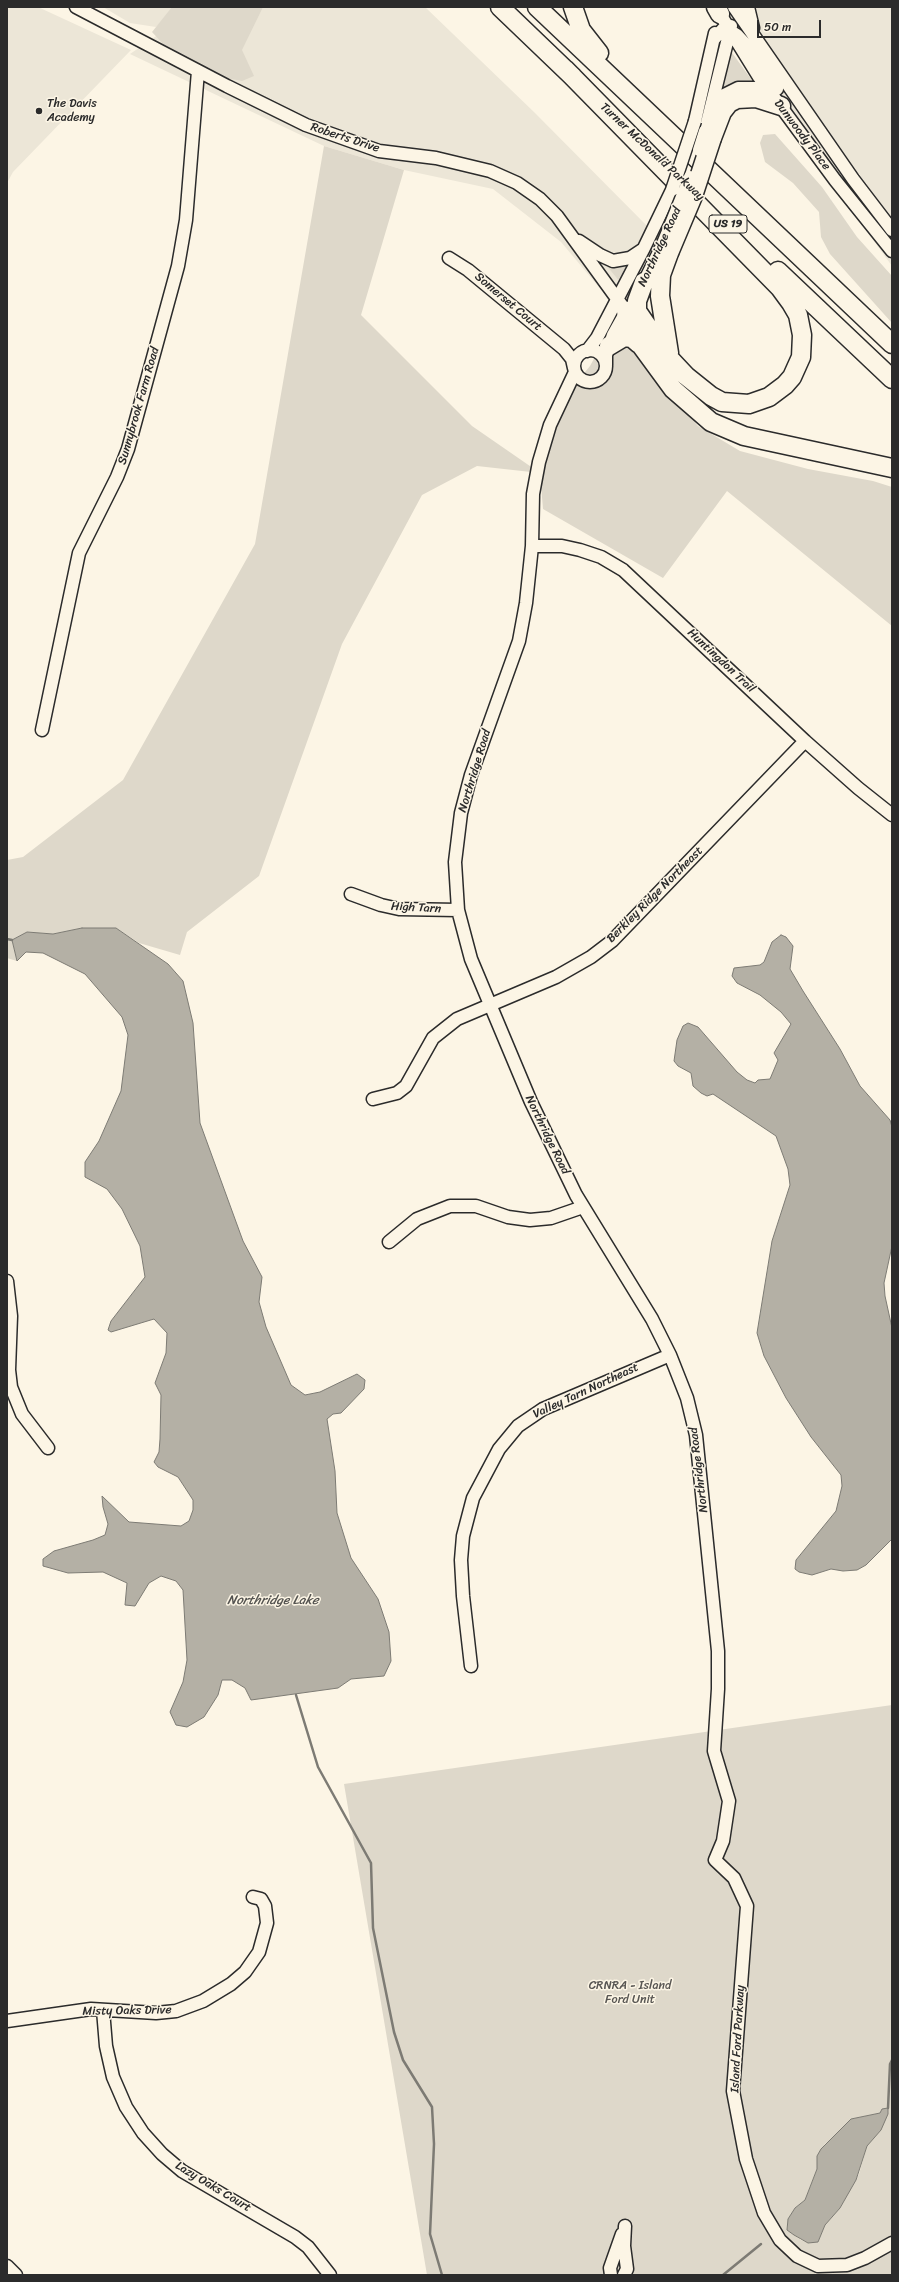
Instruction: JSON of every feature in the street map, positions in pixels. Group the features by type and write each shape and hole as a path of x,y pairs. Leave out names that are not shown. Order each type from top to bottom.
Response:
{"highway":[{"name":"Turner McDonald Parkway","path":"500,7 892,379"},
{"name":"Turner McDonald Parkway","path":"538,7 892,344"},
{"path":"573,7 581,30 598,52 725,186"},
{"path":"565,69 780,288 798,315 802,345 797,368 785,385 769,397 759,401 734,404 722,402 702,390 670,359 626,308"},
{"path":"670,359 660,296 661,275 665,249 693,196 709,135 722,112 729,103 737,99 756,98 781,106"},
{"path":"626,308 637,301 644,282"},
{"path":"626,308 629,329 639,344 678,395 711,422 744,436 892,468"},
{"path":"609,346 624,336 632,338 639,344"}],"street":[{"name":"Roberts Drive","path":"76,7 198,72 306,125 379,151 436,158 480,168 510,179 546,204 626,308"},
{"path":"748,7 754,35"},
{"name":"Dunwoody Place","path":"727,8 754,35 845,168 892,229"},
{"name":"Dunwoody Place","path":"727,8 730,30 770,92 892,251"},
{"name":"Northridge Road","path":"562,402 577,388 601,378 606,365 609,346 626,308 651,235 667,203 695,121 714,39 727,8"},
{"path":"714,39 723,29 730,30 750,49 810,136 819,146 845,168"},
{"path":"709,135 712,106 730,30"},
{"name":"Sunnybrook Farm Road","path":"42,730 79,553 117,477 128,449 178,266 186,220 198,72"},
{"path":"712,106 724,95 738,88 754,87 770,92"},
{"path":"571,236 600,255 618,261 637,255 651,235"},
{"name":"Northridge Road","path":"644,282 665,249"},
{"name":"Somerset Court","path":"449,258 468,270 564,349 572,359 574,370"},
{"name":"Northridge Road","path":"626,308 576,359 574,370 562,402 548,432 539,462 533,494 532,546 526,603 519,641 471,775 461,813 455,862 458,910 471,959 489,1006 531,1102 583,1207 652,1319 670,1354 687,1398 696,1435 716,1616 718,1689 714,1751 729,1801 723,1841 714,1860"},
{"name":"Somerset Court","path":"564,349 584,351"},
{"path":"584,351 600,354 606,365"},
{"path":"574,370 580,380 589,382"},
{"name":"Huntingdon Trail","path":"532,546 562,546 580,550 601,557 623,570 805,741 858,788 892,815"},
{"name":"Berkley Ridge Northeast","path":"373,1099 398,1093 406,1086 427,1047 441,1030 457,1019 556,977 591,957 612,941 805,741"},
{"name":"High Tarn","path":"351,894 381,905 399,909 458,910"},
{"path":"388,1242 417,1219 450,1206 476,1206 508,1217 530,1220 551,1218 583,1207"},
{"path":"7,1281 12,1316 9,1370 11,1387 22,1414 48,1448"},
{"name":"Valley Tarn Northeast","path":"471,1666 463,1596 461,1560 462,1536 473,1498 499,1449 518,1426 542,1409 670,1354"},
{"name":"Island Ford Parkway","path":"714,1860 734,1878 747,1906 733,2091 746,2159 764,2213 780,2240 797,2256 818,2266 847,2265 865,2258 892,2243"},
{"name":"Misty Oaks Drive","path":"7,2021 91,2009 156,2012 176,2011 203,2001 230,1984 253,1962 264,1938 267,1923 265,1906 261,1899 253,1897"},
{"name":"Lazy Oaks Court","path":"103,2010 106,2046 113,2077 126,2107 143,2133 162,2154 182,2171 295,2236 312,2252 330,2275"},
{"path":"611,2275 610,2268 619,2239 625,2228 624,2246 627,2269 624,2275"},
{"path":"7,2266 16,2275"}],"shaded area":[{"name":"The Davis Academy","path":"7,7 38,7 131,50 13,172 7,183"},
{"path":"103,7 176,7 156,27 130,23"},
{"path":"187,7 425,7 534,112 659,238 615,310 603,292 561,242 493,189 404,170 324,146 130,54 162,32"},
{"path":"730,7 892,7 892,266 723,33"}],"green space":[{"path":"172,7 263,7 242,50 254,76 242,81 221,77 191,63 166,47 152,32"},
{"path":"730,50 754,83 721,90"},
{"path":"775,134 822,187 857,237 892,276 892,323 830,254 821,237 819,212 793,183 765,162 760,143 763,135"},
{"path":"324,146 404,170 361,315 472,426 540,473 477,466 422,495 342,644 259,876 187,932 180,955 139,943 116,928 82,928 53,934 27,932 12,940 17,961 7,958 7,860 23,857 123,780 255,544"},
{"path":"628,264 620,282 607,266 607,265"},
{"path":"612,326 698,426 740,451 808,469 873,481 892,487 892,626 727,491 663,578 543,509 540,473 561,410 571,389 590,366"},
{"name":"CRNRA - Island Ford Unit","path":"892,1705 892,2275 427,2275 344,1784","holes":["880,2113 881,2130 867,2146 859,2174 840,2208 825,2225 818,2242 808,2243 787,2230 788,2219 795,2208 805,2200 817,2169 817,2156 825,2144 837,2135 851,2119"]}],"water":[{"name":"Northridge Lake","path":"82,928 116,928 168,964 183,981 193,1023 200,1123 243,1241 262,1277 259,1302 266,1327 291,1385 305,1395 320,1392 357,1374 365,1380 364,1389 341,1413 333,1414 327,1419 335,1471 337,1513 351,1558 378,1599 389,1632 391,1661 384,1676 351,1679 338,1688 251,1700 245,1688 232,1680 222,1680 218,1695 204,1717 187,1727 176,1725 170,1712 183,1682 187,1660 183,1590 176,1581 161,1576 149,1583 135,1606 125,1605 127,1583 103,1572 68,1573 43,1566 43,1559 54,1551 105,1535 108,1524 103,1507 102,1496 129,1522 181,1526 189,1521 193,1510 193,1500 178,1477 158,1467 154,1462 159,1452 161,1395 155,1383 166,1353 167,1333 154,1319 111,1332 108,1330 111,1321 145,1277 140,1246 122,1209 107,1189 85,1177 85,1162 99,1141 121,1091 128,1035 122,1017 85,974 43,953 26,952 17,961 12,940 27,932 53,934"},
{"path":"781,935 786,937 793,946 790,969 840,1049 860,1086 890,1120 892,1127 892,1246 884,1283 885,1296 892,1328 892,1539 866,1565 857,1570 843,1571 831,1569 812,1575 799,1572 795,1569 796,1560 836,1511 842,1486 841,1475 811,1437 786,1398 764,1356 757,1333 772,1241 790,1185 788,1169 776,1136 713,1094 707,1096 701,1093 693,1086 691,1073 678,1066 674,1061 677,1040 683,1026 688,1023 698,1027 737,1072 747,1080 755,1083 758,1080 770,1079 778,1060 774,1053 791,1024 781,1012 760,995 737,983 732,976 734,968 760,965 764,962 772,942"},
{"path":"888,2108 888,2114 881,2130 867,2146 856,2180 840,2208 825,2225 818,2242 808,2243 787,2230 788,2219 795,2208 805,2200 817,2169 817,2156 821,2149 851,2119 880,2113 882,2109"}],"waterway":[{"path":"7,939 12,940"},
{"path":"296,1695 318,1767 371,1863 373,1928 394,2032 403,2060 432,2107 434,2144 430,2234 442,2275"},
{"path":"888,2108 890,2064 892,2060"},
{"path":"723,2275 761,2244"}],"place":[{"name":"The Davis Academy","path":"39,111"}]}
